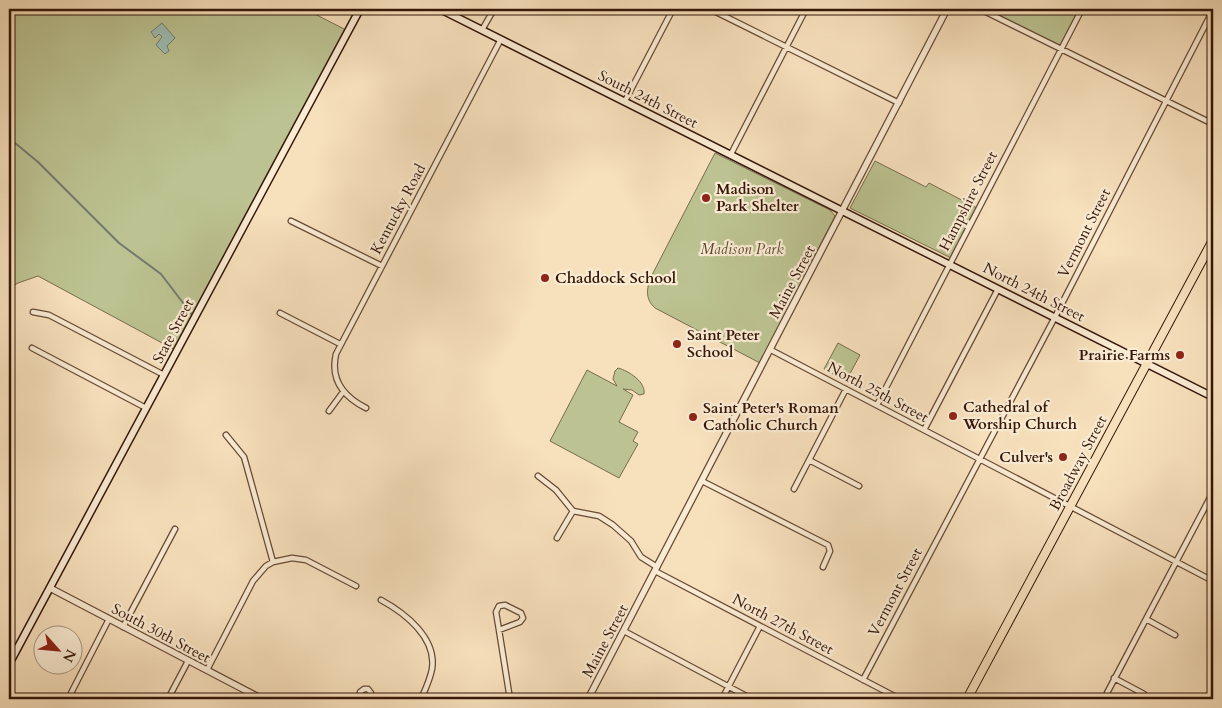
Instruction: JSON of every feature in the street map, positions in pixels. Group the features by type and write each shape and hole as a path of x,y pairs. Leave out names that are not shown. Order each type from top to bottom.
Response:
{"main road":[{"name":"State Street","path":"9,664 360,9"},
{"name":"South 24th Street","path":"440,9 843,211"},
{"name":"North 24th Street","path":"843,211 1213,397"},
{"name":"Broadway Street","path":"967,699 1213,240"}],"street":[{"path":"482,30 494,9"},
{"path":"625,101 673,9"},
{"path":"710,9 899,103"},
{"path":"731,154 806,9"},
{"name":"Maine Street","path":"588,699 948,9"},
{"path":"980,9 1213,124"},
{"name":"Hampshire Street","path":"877,405 1082,9"},
{"name":"Vermont Street","path":"863,680 1213,10"},
{"name":"Kentucky Road","path":"343,392 335,372 335,359 340,344 501,40"},
{"path":"292,220 382,266"},
{"path":"924,430 998,289"},
{"path":"33,312 49,315 164,375"},
{"path":"280,313 340,344"},
{"path":"32,348 146,408"},
{"name":"North 25th Street","path":"771,350 1213,581"},
{"path":"794,489 846,388"},
{"path":"329,410 343,392 351,400 366,408"},
{"path":"226,436 240,453 246,464 273,562"},
{"path":"809,460 858,486"},
{"path":"538,476 556,490 573,511 557,538"},
{"path":"702,481 828,545 830,551 823,567"},
{"path":"1107,692 1213,492"},
{"name":"North 27th Street","path":"573,511 592,514 605,519 631,541 641,557 656,569 900,699"},
{"path":"123,627 175,530"},
{"path":"206,670 253,581 261,570 273,562 292,558 306,560 356,586"},
{"name":"South 30th Street","path":"50,588 260,699"},
{"path":"381,600 398,609 412,621 431,653 432,669 421,699"},
{"path":"499,630 520,622 522,615 505,606 499,606 496,612 510,699"},
{"path":"68,699 109,619"},
{"path":"1146,619 1175,635"},
{"path":"722,699 760,626"},
{"path":"624,631 752,699"},
{"path":"9,644 17,649"},
{"path":"168,699 188,661"},
{"path":"1114,678 1144,694"},
{"path":"360,699 360,692 364,689 370,691 371,698 381,699"}],"green space":[{"path":"19,9 305,9 348,31 177,351 38,276 9,288 9,24"},
{"path":"986,9 1079,9 1060,46"},
{"name":"Madison Park","path":"715,153 830,210 835,216 760,363 655,308 648,296 652,275"},
{"path":"875,161 926,187 929,183 977,208 951,258 850,208"},
{"path":"838,343 860,355 846,381 824,369"},
{"path":"618,368 632,374 640,381 644,390 644,394 639,395 632,390 623,389 633,395 619,422 638,432 633,441 638,444 619,478 550,441 587,370 617,386 613,379"}],"water":[{"path":"162,23 175,38 167,46 169,51 165,54 156,45 162,37 159,34 155,38 151,32"}],"waterway":[{"path":"9,138 38,162 119,243 161,274 193,316"}],"place":[{"name":"Madison Park Shelter","path":"706,198"},
{"name":"Chaddock School","path":"545,278"},
{"name":"Saint Peter School","path":"677,344"},
{"name":"Prairie Farms","path":"1180,355"},
{"name":"Cathedral of Worship Church","path":"953,416"},
{"name":"Saint Peter's Roman Catholic Church","path":"693,417"},
{"name":"Culver's","path":"1063,457"}]}
